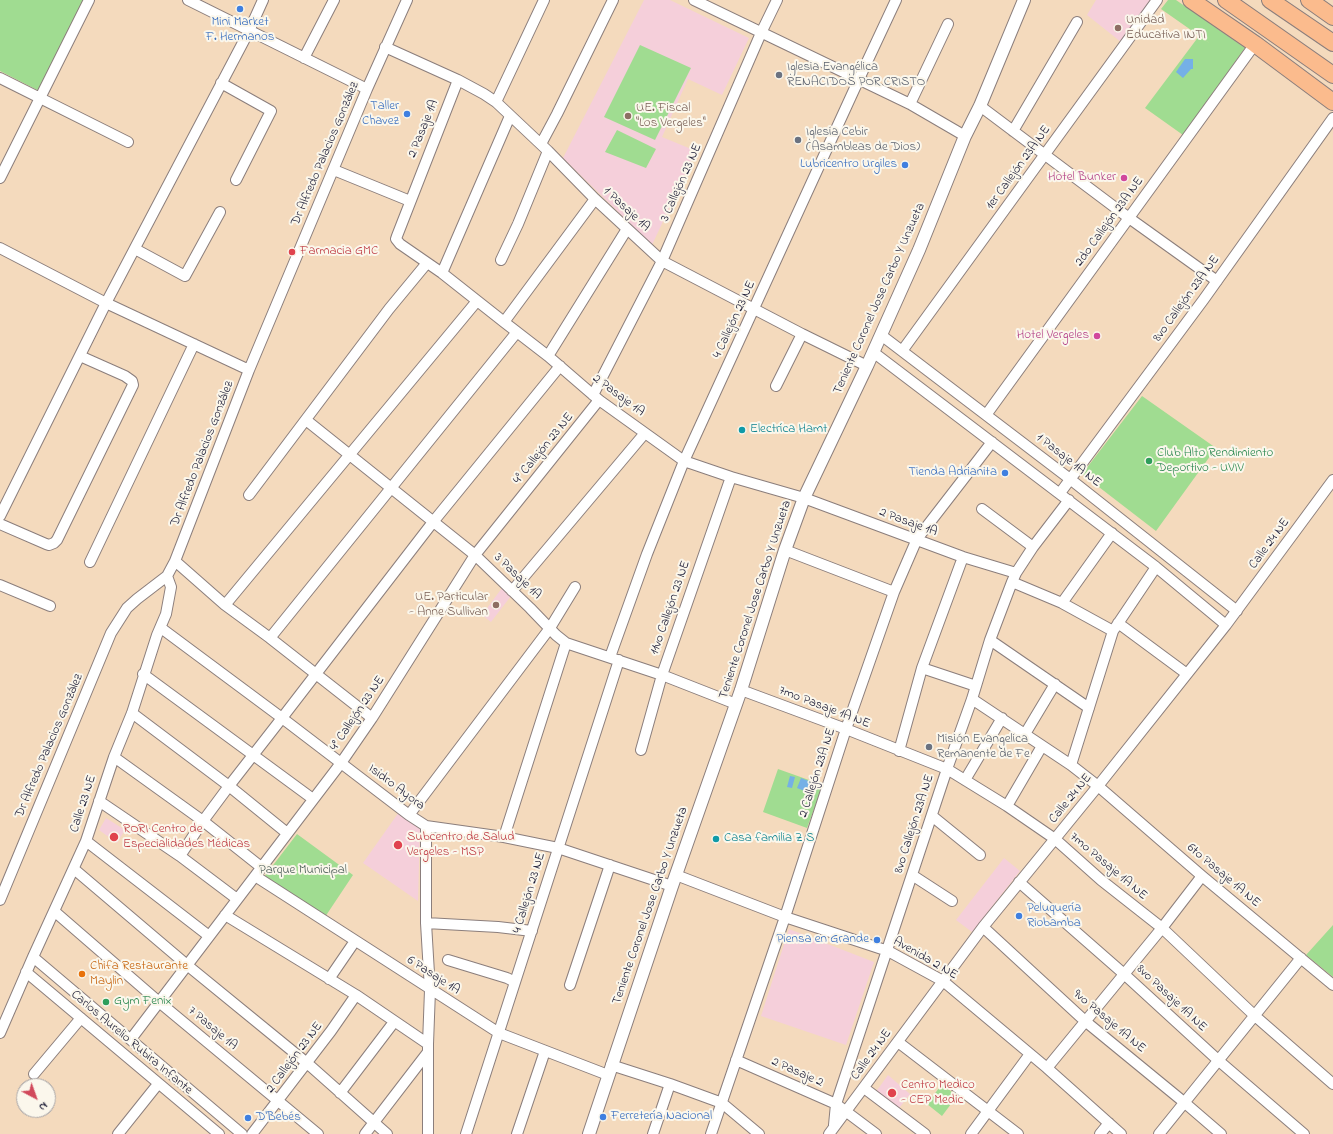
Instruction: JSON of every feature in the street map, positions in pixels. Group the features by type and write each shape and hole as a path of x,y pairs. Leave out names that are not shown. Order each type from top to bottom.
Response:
{"main road":[{"path":"1191,0 1255,44 1333,102"},
{"path":"1226,0 1333,75"},
{"path":"1270,0 1333,43"},
{"path":"1309,0 1333,17"}],"street":[{"path":"0,178 89,0"},
{"path":"188,0 367,89"},
{"path":"0,516 106,303 249,31 263,0"},
{"path":"304,58 334,0"},
{"name":"Dr Alfredo Palacios González","path":"0,900 112,633 127,608 167,576 175,561 249,370 367,89 407,0"},
{"path":"496,102 544,0"},
{"path":"501,260 518,224 557,114 613,0"},
{"path":"694,0 910,104 965,136"},
{"name":"3 Callejón 23 NE","path":"596,397 662,261 761,33 777,0"},
{"name":"4 Callejón 23 NE","path":"466,1134 532,932 614,658 647,554 684,461 896,0"},
{"name":"Teniente Coronel Jose Carbo Y Unzueta","path":"589,1134 674,881 741,690 785,550 804,498 867,366 919,250 965,136 980,106 1024,0"},
{"name":"1er Callejón 23A NE","path":"902,351 1157,0"},
{"path":"1013,131 1077,22"},
{"path":"910,104 948,24"},
{"name":"2do Callejón 23A NE","path":"986,415 1255,44"},
{"name":"1 Pasaje 1A","path":"385,47 458,80 496,102 595,199 662,261 867,366"},
{"path":"0,78 128,142"},
{"name":"2 Pasaje 1A","path":"458,80 396,238 400,244 442,273 548,356 596,397 684,461 731,478 804,498 916,539 1014,578 1062,603 1116,627 1187,674"},
{"path":"221,83 271,111 236,180"},
{"path":"980,106 1129,218 1217,281"},
{"path":"442,273 510,116"},
{"name":"8vo Callejón 23A NE","path":"1060,493 1217,281 1333,118"},
{"path":"334,170 410,201"},
{"path":"504,322 595,199"},
{"path":"135,249 185,276 220,212"},
{"path":"548,356 627,229"},
{"path":"0,248 106,303 249,370"},
{"path":"249,495 389,308 427,263"},
{"path":"225,605 477,301"},
{"path":"270,638 517,332"},
{"path":"776,386 802,334"},
{"name":"1 Pasaje 1A NE","path":"881,335 1070,479 1237,611"},
{"path":"90,562 194,344"},
{"path":"873,352 1156,567 1226,625"},
{"path":"0,524 46,544 49,545 54,543 133,385 132,381 125,376 80,356"},
{"path":"180,856 202,821 432,522 560,366"},
{"name":"4° Callejón 23 NE","path":"131,1039 341,763 372,718 475,555 596,397"},
{"name":"3 Pasaje 1A","path":"306,420 475,555 556,635 566,643 662,675 736,704"},
{"path":"512,591 645,433"},
{"name":"2 Callejón 23A NE","path":"712,1134 846,729 894,592 916,539 992,442"},
{"name":"11vo Callejón 23 NE","path":"641,750 662,675 731,478"},
{"name":"Calle 24 NE","path":"831,1130 864,1088 983,927 1098,786 1237,611 1333,480"},
{"name":"8vo Callejón 23A NE","path":"831,1130 836,1104 888,951 947,769 972,699 990,640 1014,578 1033,547 1069,500"},
{"path":"982,509 1033,547"},
{"path":"1062,603 1112,533"},
{"path":"785,550 894,592"},
{"path":"899,751 922,668 963,557"},
{"path":"175,561 225,605 270,638 372,718"},
{"path":"1071,765 1088,708 1116,627 1156,567"},
{"name":"Calle 23 NE","path":"0,1033 26,972 86,841 114,757 132,713 143,674 168,607 171,587 167,576"},
{"path":"0,585 50,606"},
{"path":"409,815 550,628 575,587"},
{"name":"Isidro Ayora","path":"161,628 409,815 426,826 504,837 558,848 610,865 674,881"},
{"path":"990,640 1088,708"},
{"path":"504,837 566,643"},
{"path":"922,668 976,686"},
{"path":"143,674 253,754 313,800"},
{"path":"1025,734 1055,684"},
{"name":"7mo Pasaje 1A NE","path":"741,690 947,769 1007,806 1055,839 1101,880 1162,928 1255,1016 1333,1084"},
{"name":"6to Pasaje 1A NE","path":"972,699 1071,765 1098,786 1202,876 1333,985"},
{"path":"132,713 229,786 287,833"},
{"path":"965,780 1002,718"},
{"path":"1007,806 1042,746"},
{"path":"114,757 202,821 261,867"},
{"path":"99,801 180,856 237,899"},
{"path":"932,816 980,855"},
{"path":"426,826 426,923 430,990 428,1134"},
{"path":"86,841 210,936"},
{"path":"570,985 610,865"},
{"path":"74,869 187,965 307,1063 387,1134"},
{"path":"912,875 952,901"},
{"name":"6 Pasaje 1A","path":"255,876 499,1033 545,1051 610,1070 670,1084 722,1103 759,1134"},
{"path":"1047,1068 1162,928 1202,876"},
{"name":"Avenida 2 NE","path":"674,881 785,916 888,951 943,981 1047,1068 1121,1134"},
{"name":"8vo Pasaje 1A NE","path":"1019,882 1124,974 1219,1061 1304,1134"},
{"name":"7 Pasaje 1A","path":"54,911 159,1002 318,1134"},
{"path":"225,915 356,995 428,1048"},
{"path":"426,923 498,927 532,932"},
{"name":"9vo Pasaje 1A NE","path":"983,927 1085,1021 1221,1134"},
{"path":"329,979 355,941"},
{"name":"Carlos Aurelio Rubira Infante","path":"33,957 242,1134"},
{"path":"1159,1134 1301,958"},
{"path":"448,960 516,982"},
{"name":"Carlos Aurelio Rubira Infante","path":"26,972 218,1134"},
{"name":"2 Callejón 23 NE","path":"252,1134 331,1031 356,995"},
{"path":"34,1074 81,1018"},
{"path":"340,1093 394,1022"},
{"path":"898,1042 989,1110 1018,1134"},
{"path":"365,1134 428,1048"},
{"path":"517,1134 545,1051"},
{"path":"971,1134 1030,1054"},
{"name":"2 Pasaje 2","path":"736,1060 836,1104 876,1134"},
{"path":"118,1134 158,1084"},
{"path":"653,1134 670,1084"},
{"path":"864,1088 925,1134"},
{"path":"1100,1134 1109,1123"}],"shaded area":[{"name":"UE. Fiscal \"Los Vergeles\"","path":"644,0 670,0 749,38 722,95 688,79 662,137 696,151 652,245 563,158"},
{"name":"Unidad Educativa INTI","path":"1096,0 1153,0 1121,42 1087,15"},
{"name":"UE. Particular - Anne Sullivan","path":"502,588 511,596 491,622 482,615"},
{"name":"Subcentro de Salud Vergeles - MSP","path":"399,812 420,826 418,901 363,863"},
{"name":"RORI Centro de Especialidades Médicas","path":"106,818 125,830 117,843 99,830"},
{"path":"1004,858 1020,871 972,932 956,920"},
{"path":"789,929 874,962 846,1045 761,1016"},
{"name":"Centro Medico - CEP Medic","path":"888,1075 910,1094 897,1111 875,1093"}],"green space":[{"path":"0,0 89,0 41,92 0,71"},
{"path":"1168,0 1176,0 1245,48 1183,135 1145,108 1199,36 1211,44 1161,9"},
{"path":"640,45 691,68 655,140 604,117"},
{"path":"617,130 656,149 646,168 605,152"},
{"name":"Club Alto Rendimiento Deportivo - UVIV","path":"1142,396 1216,448 1156,531 1082,474"},
{"path":"778,769 823,785 807,828 763,812"},
{"name":"Parque Municipal","path":"297,834 353,875 325,917 264,877"},
{"path":"1333,925 1333,977 1306,955"},
{"path":"942,1084 957,1096 942,1116 927,1104"}],"water":[{"path":"1185,59 1193,59 1193,69 1191,69 1183,78 1176,72"},
{"path":"790,776 795,777 792,788 787,787"},
{"path":"801,778 811,782 807,792 797,788"}],"place":[{"name":"Mini Market F. Hermanos","path":"240,9"},
{"name":"Unidad Educativa INTI","path":"1118,28"},
{"name":"Iglesia Evangélica RENACIDOS POR CRISTO","path":"779,75"},
{"name":"Taller Chavez","path":"407,114"},
{"name":"UE. Fiscal \"Los Vergeles\"","path":"628,116"},
{"name":"Iglesia Cebir (Asambleas de Dios)","path":"798,140"},
{"name":"Lubricentro Urgiles","path":"905,165"},
{"name":"Hotel Bunker","path":"1124,178"},
{"name":"Farmacia GMC","path":"292,252"},
{"name":"Hotel Vergeles","path":"1097,336"},
{"name":"Electríca Hamt","path":"742,430"},
{"name":"Club Alto Rendimiento Deportivo - UVIV","path":"1149,461"},
{"name":"Tienda Adrianita","path":"1005,473"},
{"name":"UE. Particular - Anne Sullivan","path":"496,605"},
{"name":"Misión Evangelica Remanente de Fe","path":"929,747"},
{"name":"RORI Centro de Especialidades Médicas","path":"114,837"},
{"name":"Casa familia Z S","path":"716,839"},
{"name":"Subcentro de Salud Vergeles - MSP","path":"398,845"},
{"name":"Peluquería Riobamba","path":"1019,916"},
{"name":"Piensa en Grande","path":"877,940"},
{"name":"Chifa Restaurante Maylin","path":"82,974"},
{"name":"Gym Fenix","path":"106,1002"},
{"name":"Centro Medico - CEP Medic","path":"892,1093"},
{"name":"Ferretería Nacional","path":"603,1117"},
{"name":"D'Bebés","path":"248,1118"}]}
